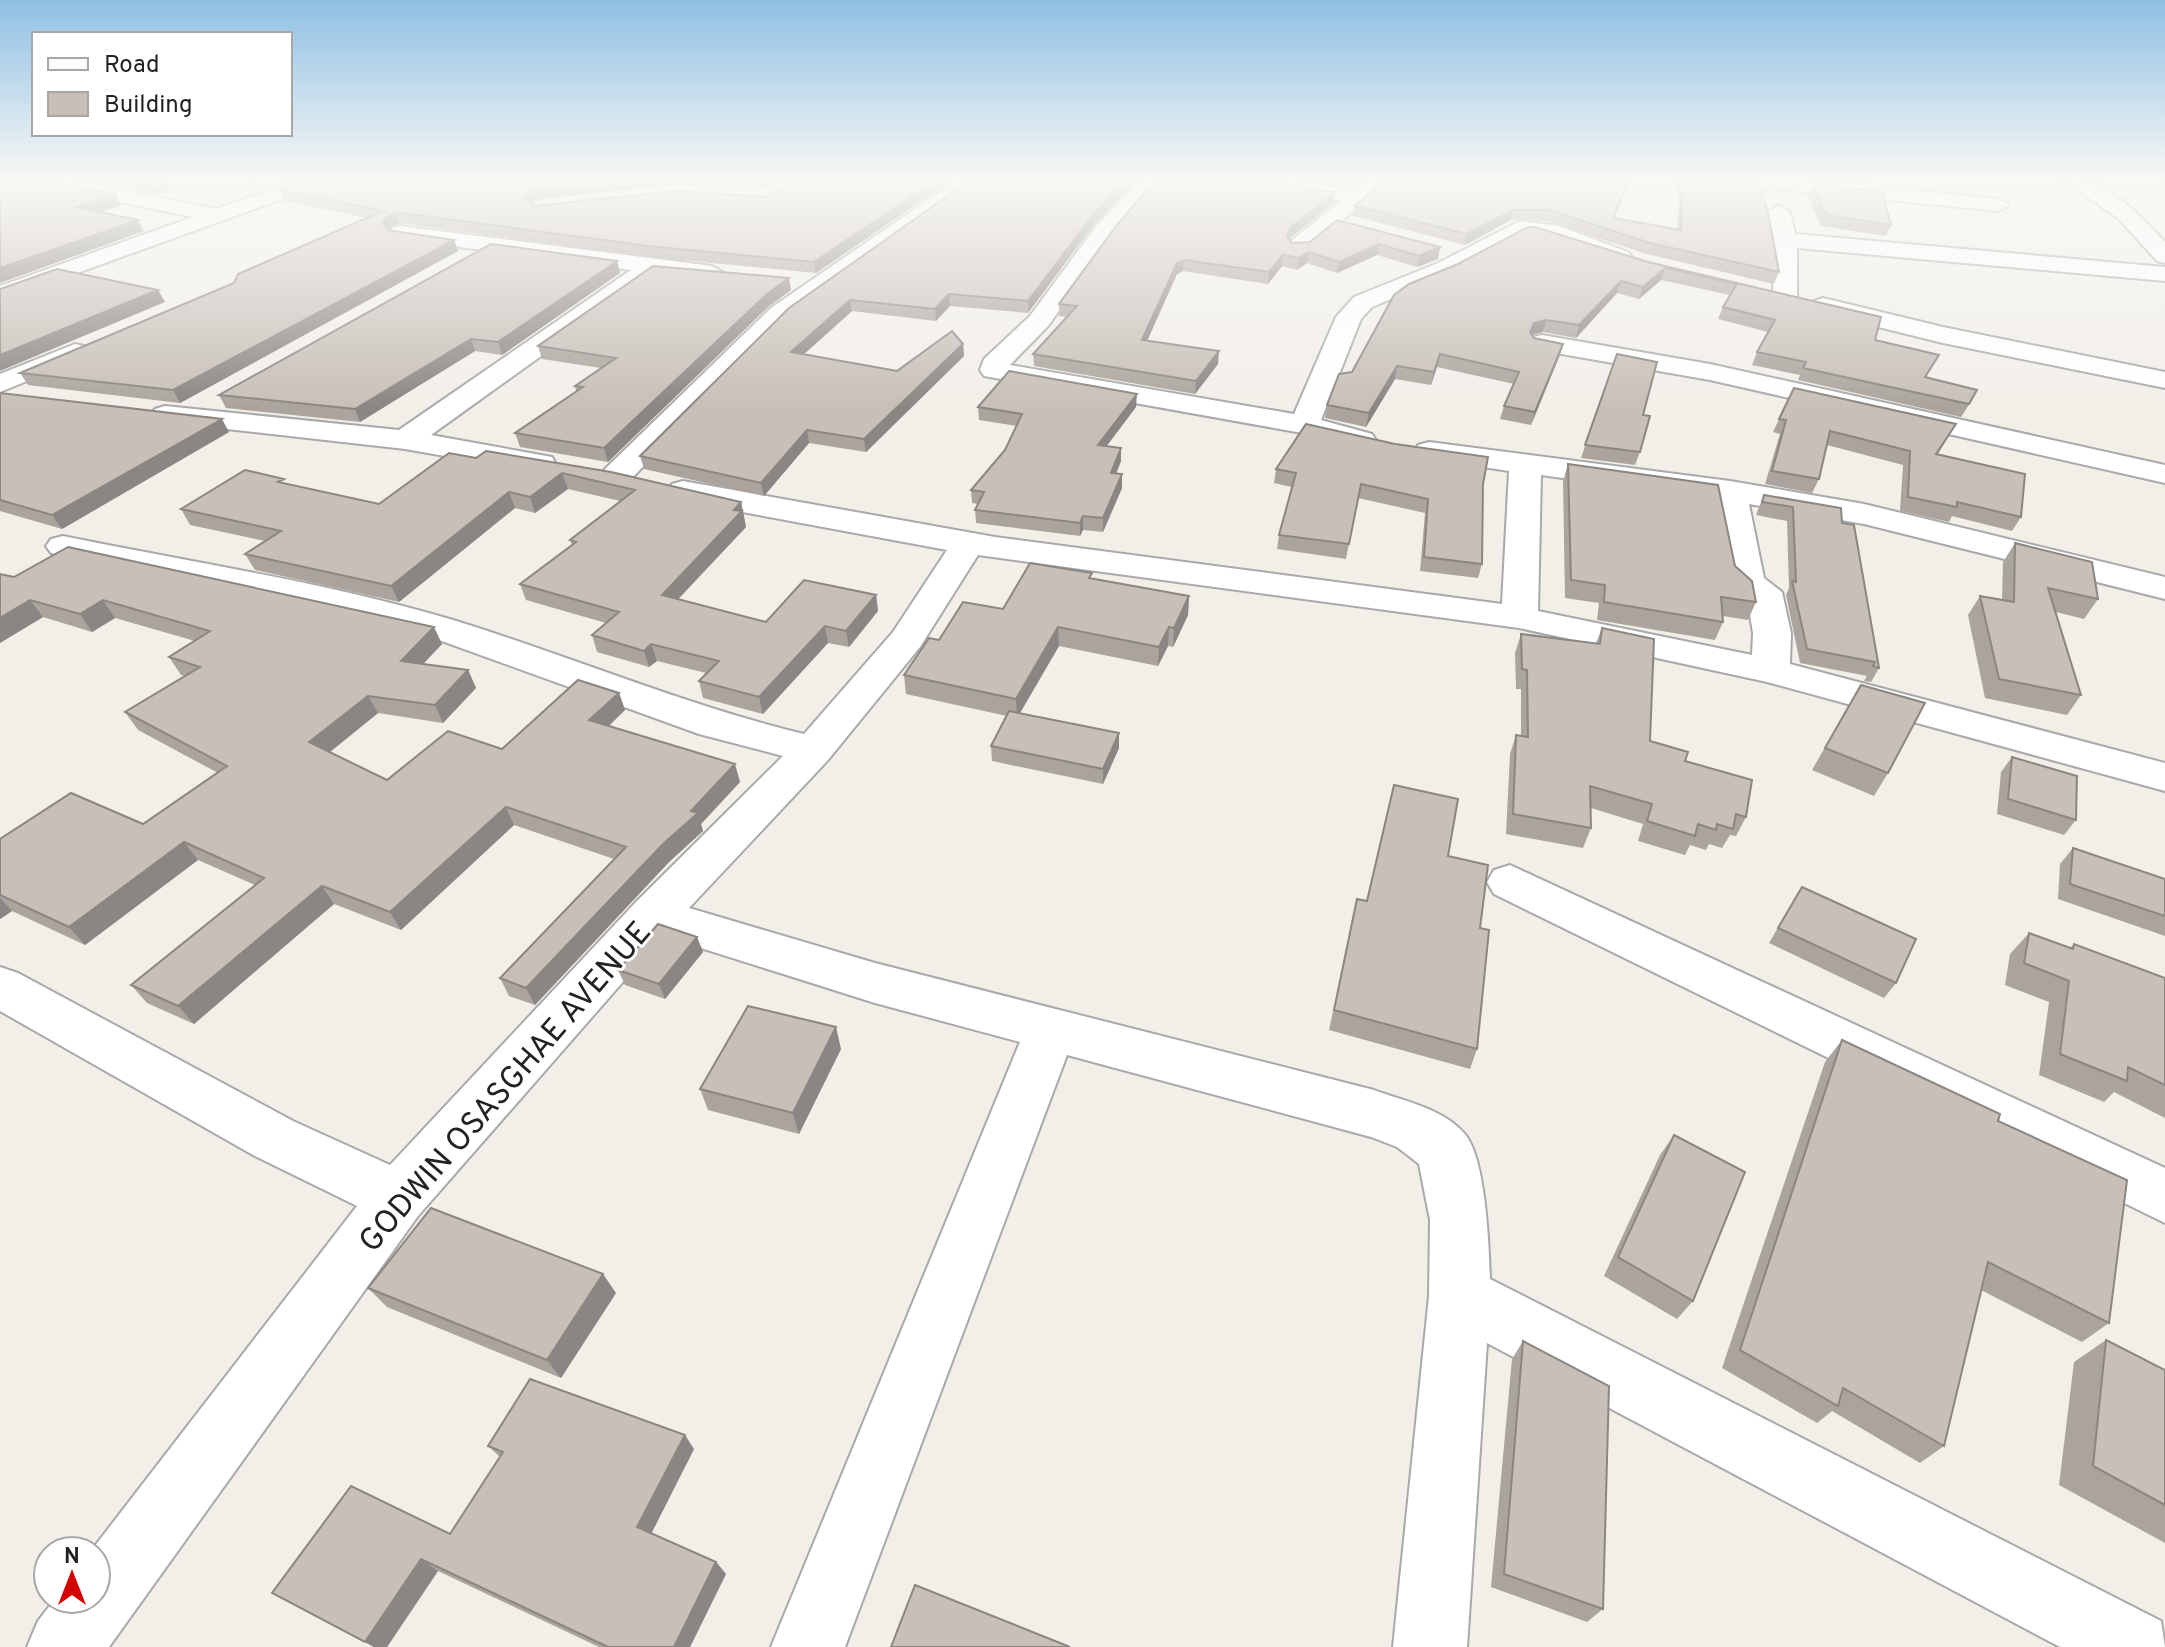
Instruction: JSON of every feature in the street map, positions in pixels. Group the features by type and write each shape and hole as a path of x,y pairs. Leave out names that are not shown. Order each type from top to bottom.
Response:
{"street":[{"path":"0,294 105,255"},
{"path":"451,268 474,255"},
{"path":"562,255 742,276"},
{"path":"593,473 780,313 860,255"},
{"path":"1087,255 1039,321 994,365 994,370 1304,425 1400,447 1730,491 1864,514 2165,588"},
{"path":"1464,255 1468,256"},
{"path":"1620,255 1646,264"},
{"path":"1781,255 1772,294 1943,335 2165,380"},
{"path":"1951,255 2165,274"},
{"path":"1304,425 1349,317 1363,302 1468,256"},
{"path":"405,440 650,267"},
{"path":"0,275 28,283"},
{"path":"787,280 818,283"},
{"path":"0,384 100,341"},
{"path":"1542,343 1710,372 2165,474"},
{"path":"0,394 45,400"},
{"path":"182,417 222,394"},
{"path":"136,411 405,440 593,473 812,520 967,545 1519,617 1596,636 1771,671 2165,777"},
{"path":"1519,617 1525,537 1525,463"},
{"path":"1730,491 1748,583 1764,592 1772,633 1771,671"},
{"name":"GODWIN OSASGHAE AVENUE","path":"64,1647 398,1197 653,915 813,750 907,639 967,545"},
{"path":"63,546 274,589 440,628 713,725 813,750"},
{"path":"1510,882 2165,1196"},
{"path":"653,915 875,983 1374,1114 1417,1130 1445,1151 1459,1220 1460,1296 1430,1647"},
{"path":"0,987 273,1138 398,1197"},
{"path":"808,1647 1051,1030"},
{"path":"1460,1296 2135,1647"}],"building":[{"path":"0,255 38,255 0,268"},
{"path":"282,255 426,255 173,390 20,373 234,283 238,274"},
{"path":"471,255 571,255 617,261 498,342 471,339 355,409 219,395"},
{"path":"740,255 825,255 814,262"},
{"path":"864,255 1063,255 1028,301 949,294 935,309 850,300 791,352 897,371 952,331 963,344 864,439 807,430 761,483 640,456 789,308"},
{"path":"1095,255 1304,255 1299,258 1283,255 1269,272 1184,260 1177,263 1142,340 1219,351 1196,381 1033,354 1077,306 1059,304"},
{"path":"1318,255 1355,255 1339,262"},
{"path":"1475,255 1625,255 1881,317 1875,340 1939,355 1925,377 1977,390 1969,404 1803,368 1806,362 1757,352 1775,320 1723,307 1737,284 1665,268 1643,287 1621,281 1579,325 1546,320 1534,323 1530,332 1534,338 1563,344 1535,412 1504,406 1519,372 1440,354 1434,372 1397,366 1369,413 1327,405 1339,374 1352,372 1394,295 1409,284"},
{"path":"1703,255 1776,255 1779,272"},
{"path":"653,266 789,278 767,294 604,448 515,433 583,387 575,386 616,358 538,346"},
{"path":"57,269 158,290 0,355 0,289"},
{"path":"1617,354 1657,362 1643,415 1650,416 1640,452 1585,445"},
{"path":"1009,371 1137,394 1098,445 1121,448 1111,473 1122,474 1103,518 1083,516 1080,523 975,510 984,492 971,490 1005,450 1022,414 978,407"},
{"path":"1794,388 1956,424 1936,454 2025,474 2021,517 1957,502 1957,507 1908,497 1910,451 1830,431 1819,479 1772,471 1786,420 1779,419"},
{"path":"0,393 222,419 52,515 0,500"},
{"path":"1306,424 1395,444 1488,457 1483,484 1482,564 1424,557 1428,499 1361,484 1349,544 1279,535 1296,473 1276,469"},
{"path":"486,451 611,472 741,502 734,510 742,511 662,595 766,622 804,580 876,595 846,631 825,626 759,697 699,681 719,661 651,644 644,651 592,635 619,612 520,584 576,542 570,540 635,490 562,473 530,497 509,492 391,586 245,554 281,531 181,509 245,470 284,479 278,482 379,504 449,453 476,458"},
{"path":"1568,464 1718,485 1735,566 1752,581 1756,602 1721,597 1723,622 1604,602 1605,585 1571,580"},
{"path":"1764,495 1841,508 1842,523 1854,525 1879,668 1873,666 1875,662 1807,649 1792,581 1796,582 1793,507 1762,502"},
{"path":"2015,543 2092,562 2098,599 2048,588 2081,695 1999,679 1980,596 2014,602"},
{"path":"68,547 434,627 401,661 468,670 435,705 368,696 309,742 387,780 448,731 502,749 578,680 619,693 589,720 735,764 691,811 698,813 663,844 526,988 500,978 626,847 506,807 390,912 322,886 178,1006 131,985 264,878 184,842 69,927 0,895 0,839 71,793 143,824 227,766 125,712 200,667 169,657 210,631 103,600 80,614 30,600 0,618 0,574 14,577"},
{"path":"1030,563 1092,573 1089,578 1189,596 1174,628 1169,627 1159,647 1058,627 1016,699 904,675 929,638 939,640 963,602 1003,609"},
{"path":"1602,628 1654,639 1650,741 1688,752 1685,761 1752,780 1746,817 1736,814 1733,829 1717,824 1716,830 1698,824 1695,836 1647,821 1652,804 1590,786 1591,828 1513,814 1516,735 1528,737 1527,670 1522,669 1521,634 1600,644"},
{"path":"1861,685 1925,703 1888,773 1825,748"},
{"path":"1009,711 1119,733 1103,769 991,746"},
{"path":"2012,757 2077,776 2076,820 2008,799"},
{"path":"1394,785 1458,799 1448,856 1488,865 1480,928 1489,930 1477,1049 1334,1010 1357,899 1367,901"},
{"path":"2073,848 2165,879 2165,916 2070,884"},
{"path":"1802,887 1916,939 1896,983 1778,928"},
{"path":"658,924 697,937 659,984 618,970"},
{"path":"2029,933 2073,949 2074,944 2165,978 2165,1085 2128,1067 2127,1081 2060,1054 2069,981 2024,963"},
{"path":"748,1006 836,1027 793,1113 700,1089"},
{"path":"1842,1040 2000,1114 1998,1121 2127,1180 2109,1323 1988,1262 1944,1446 1843,1388 1838,1406 1740,1350"},
{"path":"1674,1135 1745,1172 1693,1301 1618,1257"},
{"path":"431,1208 603,1274 547,1360 368,1288"},
{"path":"2106,1340 2165,1370 2165,1505 2093,1466"},
{"path":"1523,1341 1609,1386 1603,1609 1504,1574"},
{"path":"530,1379 685,1435 637,1527 716,1562 674,1647 608,1647 421,1559 365,1642 272,1593 351,1486 450,1534 503,1452 488,1446"},
{"path":"915,1585 1070,1647 891,1647"}]}
